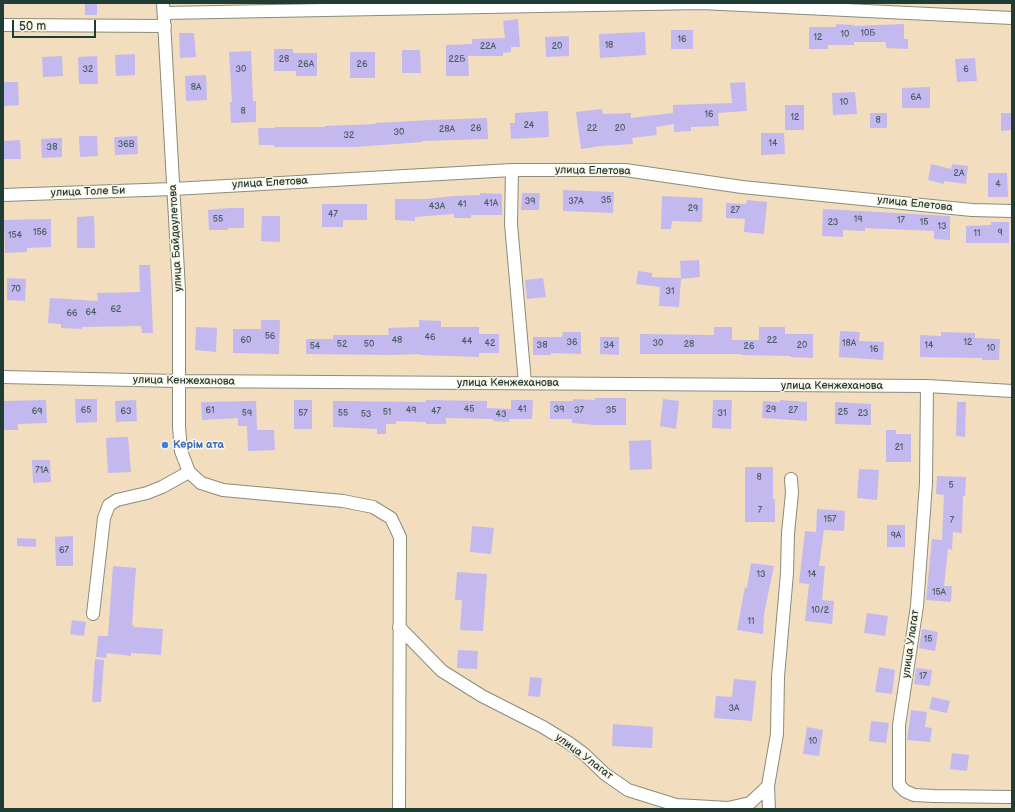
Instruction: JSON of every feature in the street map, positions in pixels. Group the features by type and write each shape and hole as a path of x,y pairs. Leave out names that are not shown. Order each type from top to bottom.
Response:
{"street":[{"path":"163,8 701,3 1012,18"},
{"name":"улица Байдаулетова","path":"163,8 179,290 179,427 181,451 188,472"},
{"path":"3,25 165,26"},
{"path":"512,170 511,224 525,383"},
{"name":"улица Елетова","path":"173,189 512,170 625,170 742,187 972,210 1012,211"},
{"name":"улица Толе Би","path":"3,195 173,189"},
{"name":"улица Кенжеханова","path":"3,377 178,381 927,386 1012,391"},
{"name":"улица Улагат","path":"927,386 925,491 917,606 899,725 899,785 906,791 914,794 934,796 1012,797"},
{"path":"93,614 104,518 109,505 117,500 147,493 162,487 188,472 201,483 222,490 343,501 373,507 391,518 400,537 399,809"},
{"path":"769,809 768,786 777,734 778,676 787,573 788,533 792,493 791,479"},
{"name":"улица Улагат","path":"400,627 442,671 482,696 543,727 569,743 584,754 605,774 628,790 676,805 728,808 750,803 768,786"}],"building":[{"path":"85,3 97,3 97,15 85,15"},
{"path":"518,19 520,47 511,47 511,52 503,53 503,56 468,56 469,76 446,76 446,45 472,44 472,39 505,38 503,21"},
{"path":"836,24 854,26 904,24 904,39 908,39 908,49 886,48 886,42 854,42 854,45 828,45 828,49 809,49 809,27 836,27"},
{"path":"671,30 693,30 693,49 671,49"},
{"path":"645,32 646,55 600,58 599,34"},
{"path":"179,33 194,33 196,57 180,58"},
{"path":"569,36 569,56 546,57 545,37"},
{"path":"274,49 293,49 293,53 317,53 317,76 296,76 296,71 274,71"},
{"path":"402,50 420,50 421,73 402,73"},
{"path":"251,51 253,101 256,101 256,122 231,123 230,102 232,102 229,52"},
{"path":"350,52 375,52 375,78 350,78"},
{"path":"135,54 135,75 116,76 115,55"},
{"path":"62,56 63,76 43,77 42,57"},
{"path":"97,56 98,84 79,84 78,57"},
{"path":"975,58 977,81 957,82 955,59"},
{"path":"206,75 207,100 186,101 185,76"},
{"path":"3,82 18,82 19,105 3,106"},
{"path":"745,82 747,111 718,113 719,126 691,127 691,131 674,132 674,124 656,127 657,135 632,138 633,144 581,149 576,112 602,109 603,114 631,113 631,118 673,113 673,105 732,103 730,83"},
{"path":"930,87 930,108 902,108 902,88"},
{"path":"855,92 857,114 833,115 832,93"},
{"path":"785,105 804,105 804,130 785,130"},
{"path":"548,111 549,137 511,139 510,123 515,123 515,113"},
{"path":"870,113 887,113 887,128 870,128"},
{"path":"1001,113 1012,113 1012,130 1001,131"},
{"path":"487,118 488,139 422,141 355,147 274,147 274,145 259,145 258,128 325,127 376,124 375,123"},
{"path":"761,133 784,133 785,154 761,155"},
{"path":"79,136 97,136 98,156 80,157"},
{"path":"137,136 138,154 115,155 114,137"},
{"path":"62,138 62,157 42,158 41,139"},
{"path":"20,140 21,159 3,159 3,141"},
{"path":"931,164 951,169 952,164 968,166 966,184 944,181 944,184 928,180"},
{"path":"988,173 1007,173 1008,197 988,197"},
{"path":"563,190 614,192 613,213 563,211"},
{"path":"480,193 502,194 502,215 471,215 471,218 454,218 454,214 415,217 415,221 395,220 395,199 426,199 480,195"},
{"path":"522,193 540,193 539,210 521,210"},
{"path":"662,196 703,198 702,222 672,221 671,229 661,229"},
{"path":"747,200 767,202 764,234 744,232 745,219 726,218 726,203 746,204"},
{"path":"322,204 367,204 367,220 343,220 343,227 322,227"},
{"path":"244,208 244,228 209,230 208,210"},
{"path":"823,209 950,216 950,240 934,239 934,231 865,228 865,231 843,230 843,237 822,236"},
{"path":"94,216 95,248 77,248 77,217"},
{"path":"262,216 280,216 280,242 261,241"},
{"path":"51,219 51,247 27,248 27,252 5,253 4,220"},
{"path":"991,222 1009,222 1009,243 966,243 966,226 991,225"},
{"path":"699,260 700,277 681,279 680,261"},
{"path":"139,265 150,265 153,333 142,333 141,326 82,327 82,329 61,328 61,324 48,323 50,298 98,301 97,293 140,292"},
{"path":"638,271 652,273 652,277 681,278 679,307 659,306 660,287 636,284"},
{"path":"7,278 26,279 25,301 7,300"},
{"path":"543,278 546,297 527,299 525,280"},
{"path":"261,320 280,320 279,354 233,353 233,329 261,329"},
{"path":"419,320 441,321 441,327 479,327 479,334 499,334 499,353 479,353 479,357 419,354 306,354 306,339 333,339 333,335 389,335 388,328 419,327"},
{"path":"196,327 217,328 216,352 195,350"},
{"path":"714,327 732,327 732,340 759,340 759,327 785,327 785,334 813,334 813,358 741,354 640,354 640,334 714,335"},
{"path":"840,331 860,332 859,341 884,342 883,360 839,357"},
{"path":"563,332 581,332 581,354 551,353 551,355 533,355 533,337 562,337"},
{"path":"941,332 975,333 975,338 1000,339 999,360 982,360 982,358 920,357 920,335 941,336"},
{"path":"600,337 619,337 619,355 600,354"},
{"path":"595,398 626,398 626,425 595,425 572,423 572,419 550,419 550,401 573,401 573,399 595,400"},
{"path":"75,399 97,399 97,422 76,423"},
{"path":"663,399 679,401 676,429 660,426"},
{"path":"46,400 47,423 18,424 18,430 3,430 3,401"},
{"path":"136,400 137,421 116,422 115,401"},
{"path":"294,400 312,400 312,429 294,429"},
{"path":"426,400 487,401 487,408 511,409 511,400 533,400 532,419 509,419 509,422 493,421 493,419 446,418 446,424 396,421 396,424 386,424 386,434 377,434 377,429 333,427 333,401 426,402"},
{"path":"713,400 732,400 731,429 712,428"},
{"path":"780,400 807,402 807,421 762,418 763,401 780,402"},
{"path":"256,401 257,430 274,430 275,450 248,451 247,426 238,426 238,418 202,420 201,402"},
{"path":"835,402 871,404 871,425 835,424"},
{"path":"957,402 966,402 965,437 956,436"},
{"path":"886,430 896,430 896,434 911,434 911,462 886,462"},
{"path":"128,437 131,472 108,473 106,438"},
{"path":"651,440 652,469 630,470 629,441"},
{"path":"32,460 50,460 51,482 33,483"},
{"path":"745,467 773,467 775,522 745,522"},
{"path":"859,469 879,470 877,500 857,498"},
{"path":"937,476 966,477 965,496 963,496 962,533 953,532 952,550 948,549 944,586 952,586 951,602 926,600 932,539 942,540 944,495 936,494"},
{"path":"817,509 845,511 844,531 824,530 819,566 825,566 822,600 834,601 832,624 805,621 809,584 799,583 805,531 816,532"},
{"path":"887,525 905,525 905,547 887,547"},
{"path":"472,526 494,528 491,554 470,552"},
{"path":"73,536 73,566 56,566 55,537"},
{"path":"17,538 36,539 36,547 17,546"},
{"path":"751,563 774,566 764,614 763,634 737,630"},
{"path":"113,566 136,568 132,625 134,625 133,627 163,629 161,655 131,653 131,656 107,653 106,658 96,657 98,636 108,636"},
{"path":"457,572 487,574 483,631 460,630 462,600 455,600"},
{"path":"867,613 888,616 885,636 864,633"},
{"path":"72,620 86,622 84,636 70,634"},
{"path":"922,629 938,632 935,651 919,648"},
{"path":"458,650 478,651 477,669 457,668"},
{"path":"95,659 104,660 101,702 92,702"},
{"path":"879,667 895,670 892,694 875,692"},
{"path":"916,668 932,670 930,686 914,684"},
{"path":"530,677 542,678 540,697 528,696"},
{"path":"734,679 756,681 752,721 714,718 716,696 732,697"},
{"path":"932,697 950,701 947,713 929,709"},
{"path":"911,710 927,712 925,727 932,728 930,742 907,740"},
{"path":"871,721 889,723 886,743 869,741"},
{"path":"613,724 653,727 652,748 612,746"},
{"path":"807,727 823,730 819,756 803,754"},
{"path":"952,753 969,755 967,771 950,769"}],"place":[{"name":"Керім ата","path":"165,445"}]}
